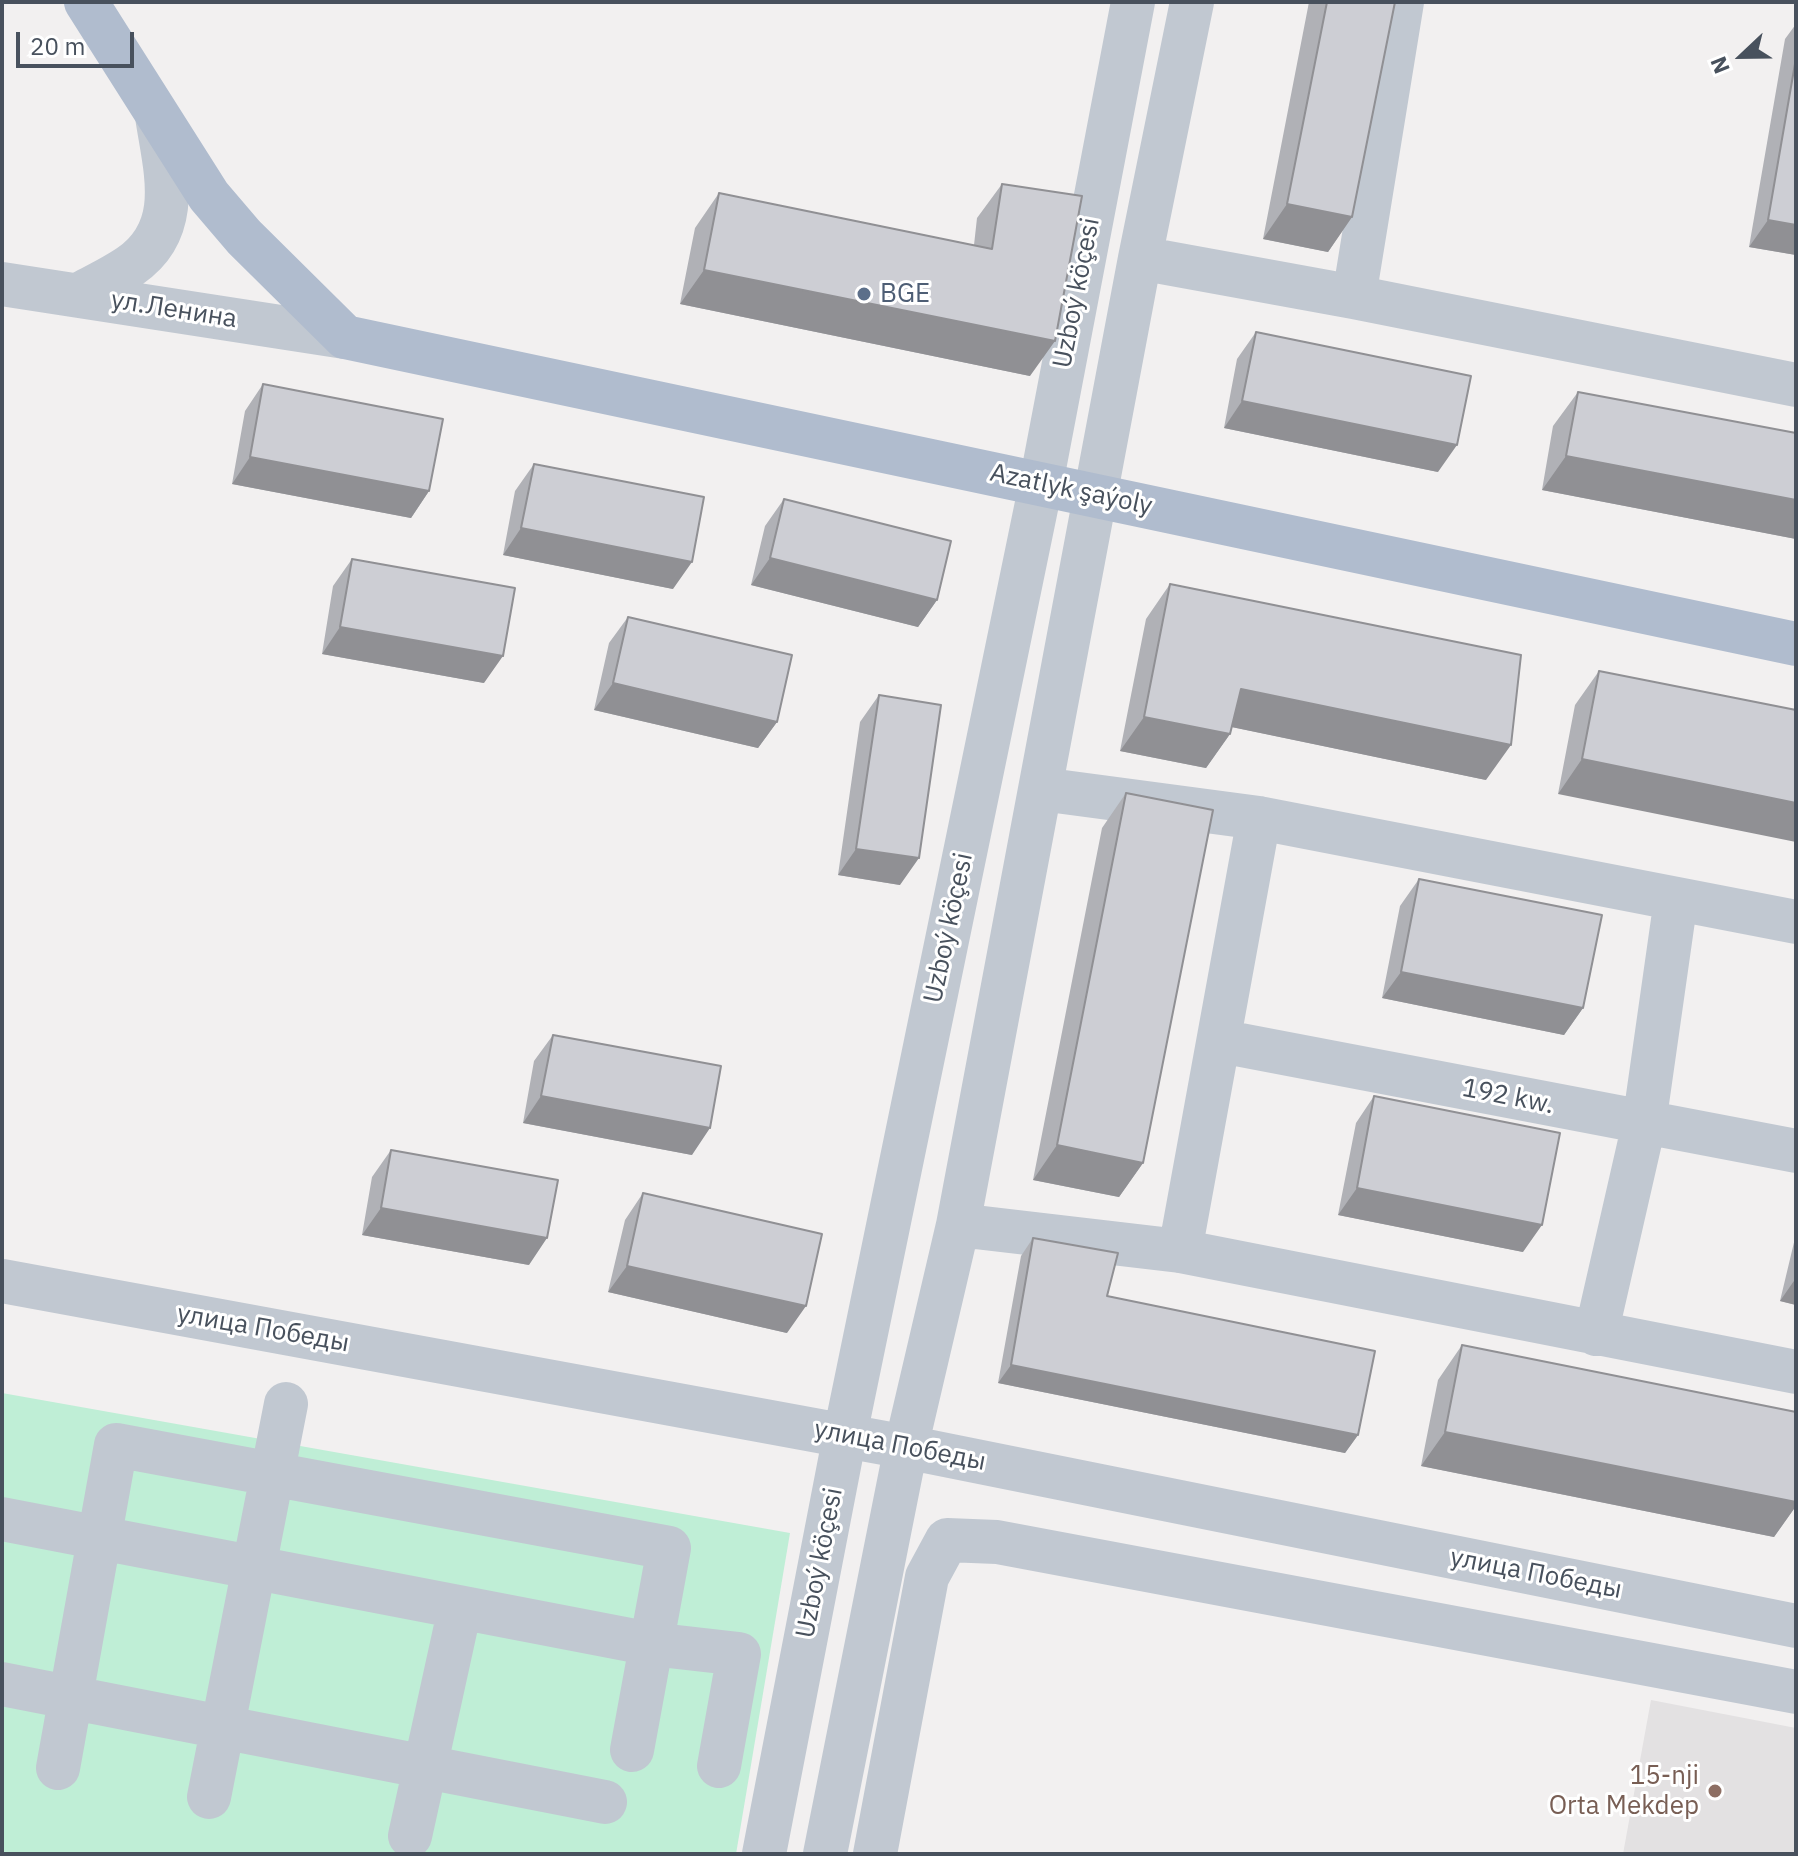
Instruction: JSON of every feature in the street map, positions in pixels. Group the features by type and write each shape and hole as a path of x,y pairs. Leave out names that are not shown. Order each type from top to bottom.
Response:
{"main road":[{"path":"86,2 209,196 244,237 345,337"},
{"name":"Azatlyk şaýoly","path":"345,337 1796,644"}],"street":[{"name":"Uzboý köçesi","path":"764,1854 845,1435 1041,484 1133,2"},
{"path":"825,1854 906,1447 958,1225 1140,258 1192,2"},
{"path":"1354,297 1402,2"},
{"path":"80,294 132,265 162,227 168,197 157,116"},
{"path":"1140,258 1796,385"},
{"name":"ул.Ленина","path":"2,284 345,337"},
{"path":"1041,789 1259,818 1796,922"},
{"path":"1180,1251 1259,818"},
{"path":"1596,1334 1644,1124 1676,899"},
{"name":"192 kw.","path":"1220,1041 1796,1151"},
{"path":"958,1225 1180,1251 1796,1372"},
{"name":"улица Победы","path":"2,1281 845,1435 1796,1626"},
{"path":"209,1797 286,1404"},
{"path":"58,1768 116,1445 669,1548 632,1750"},
{"path":"2,1519 651,1644 739,1654 719,1766"},
{"path":"875,1854 927,1577 947,1540 997,1542 1796,1692"},
{"path":"410,1836 460,1608"},
{"path":"2,1684 605,1802"}],"shaded area":[{"name":"15-nji Orta Mekdep","path":"1651,1700 1796,1728 1796,1854 1623,1854"}],"green space":[{"path":"2,1393 790,1533 736,1854 2,1854"}],"building":[{"path":"1327,2 1395,2 1352,217 1287,204"},
{"path":"1796,58 1796,225 1768,220"},
{"path":"1002,184 1082,196 1055,341 704,270 719,193 992,249"},
{"path":"1256,332 1471,376 1457,445 1242,401"},
{"path":"263,384 443,419 429,491 250,457"},
{"path":"1578,392 1796,433 1796,500 1566,456"},
{"path":"534,464 704,497 692,562 521,528"},
{"path":"784,499 951,541 937,600 770,558"},
{"path":"352,559 515,588 503,656 340,627"},
{"path":"1170,584 1521,655 1511,745 1241,689 1230,734 1144,717"},
{"path":"628,617 792,655 777,722 613,683"},
{"path":"1599,671 1796,710 1796,803 1582,759"},
{"path":"879,695 941,705 919,858 856,849"},
{"path":"1126,793 1213,810 1143,1163 1057,1145"},
{"path":"1419,879 1602,915 1583,1008 1401,972"},
{"path":"553,1035 721,1066 710,1128 541,1096"},
{"path":"1374,1096 1560,1133 1542,1225 1357,1188"},
{"path":"391,1150 558,1180 547,1238 381,1208"},
{"path":"643,1193 822,1234 806,1306 627,1266"},
{"path":"1033,1238 1118,1253 1107,1296 1375,1351 1358,1435 1011,1365"},
{"path":"1462,1345 1796,1412 1796,1502 1445,1432"}],"place":[{"name":"BGE","path":"864,294"},
{"name":"15-nji Orta Mekdep","path":"1715,1791"}]}
